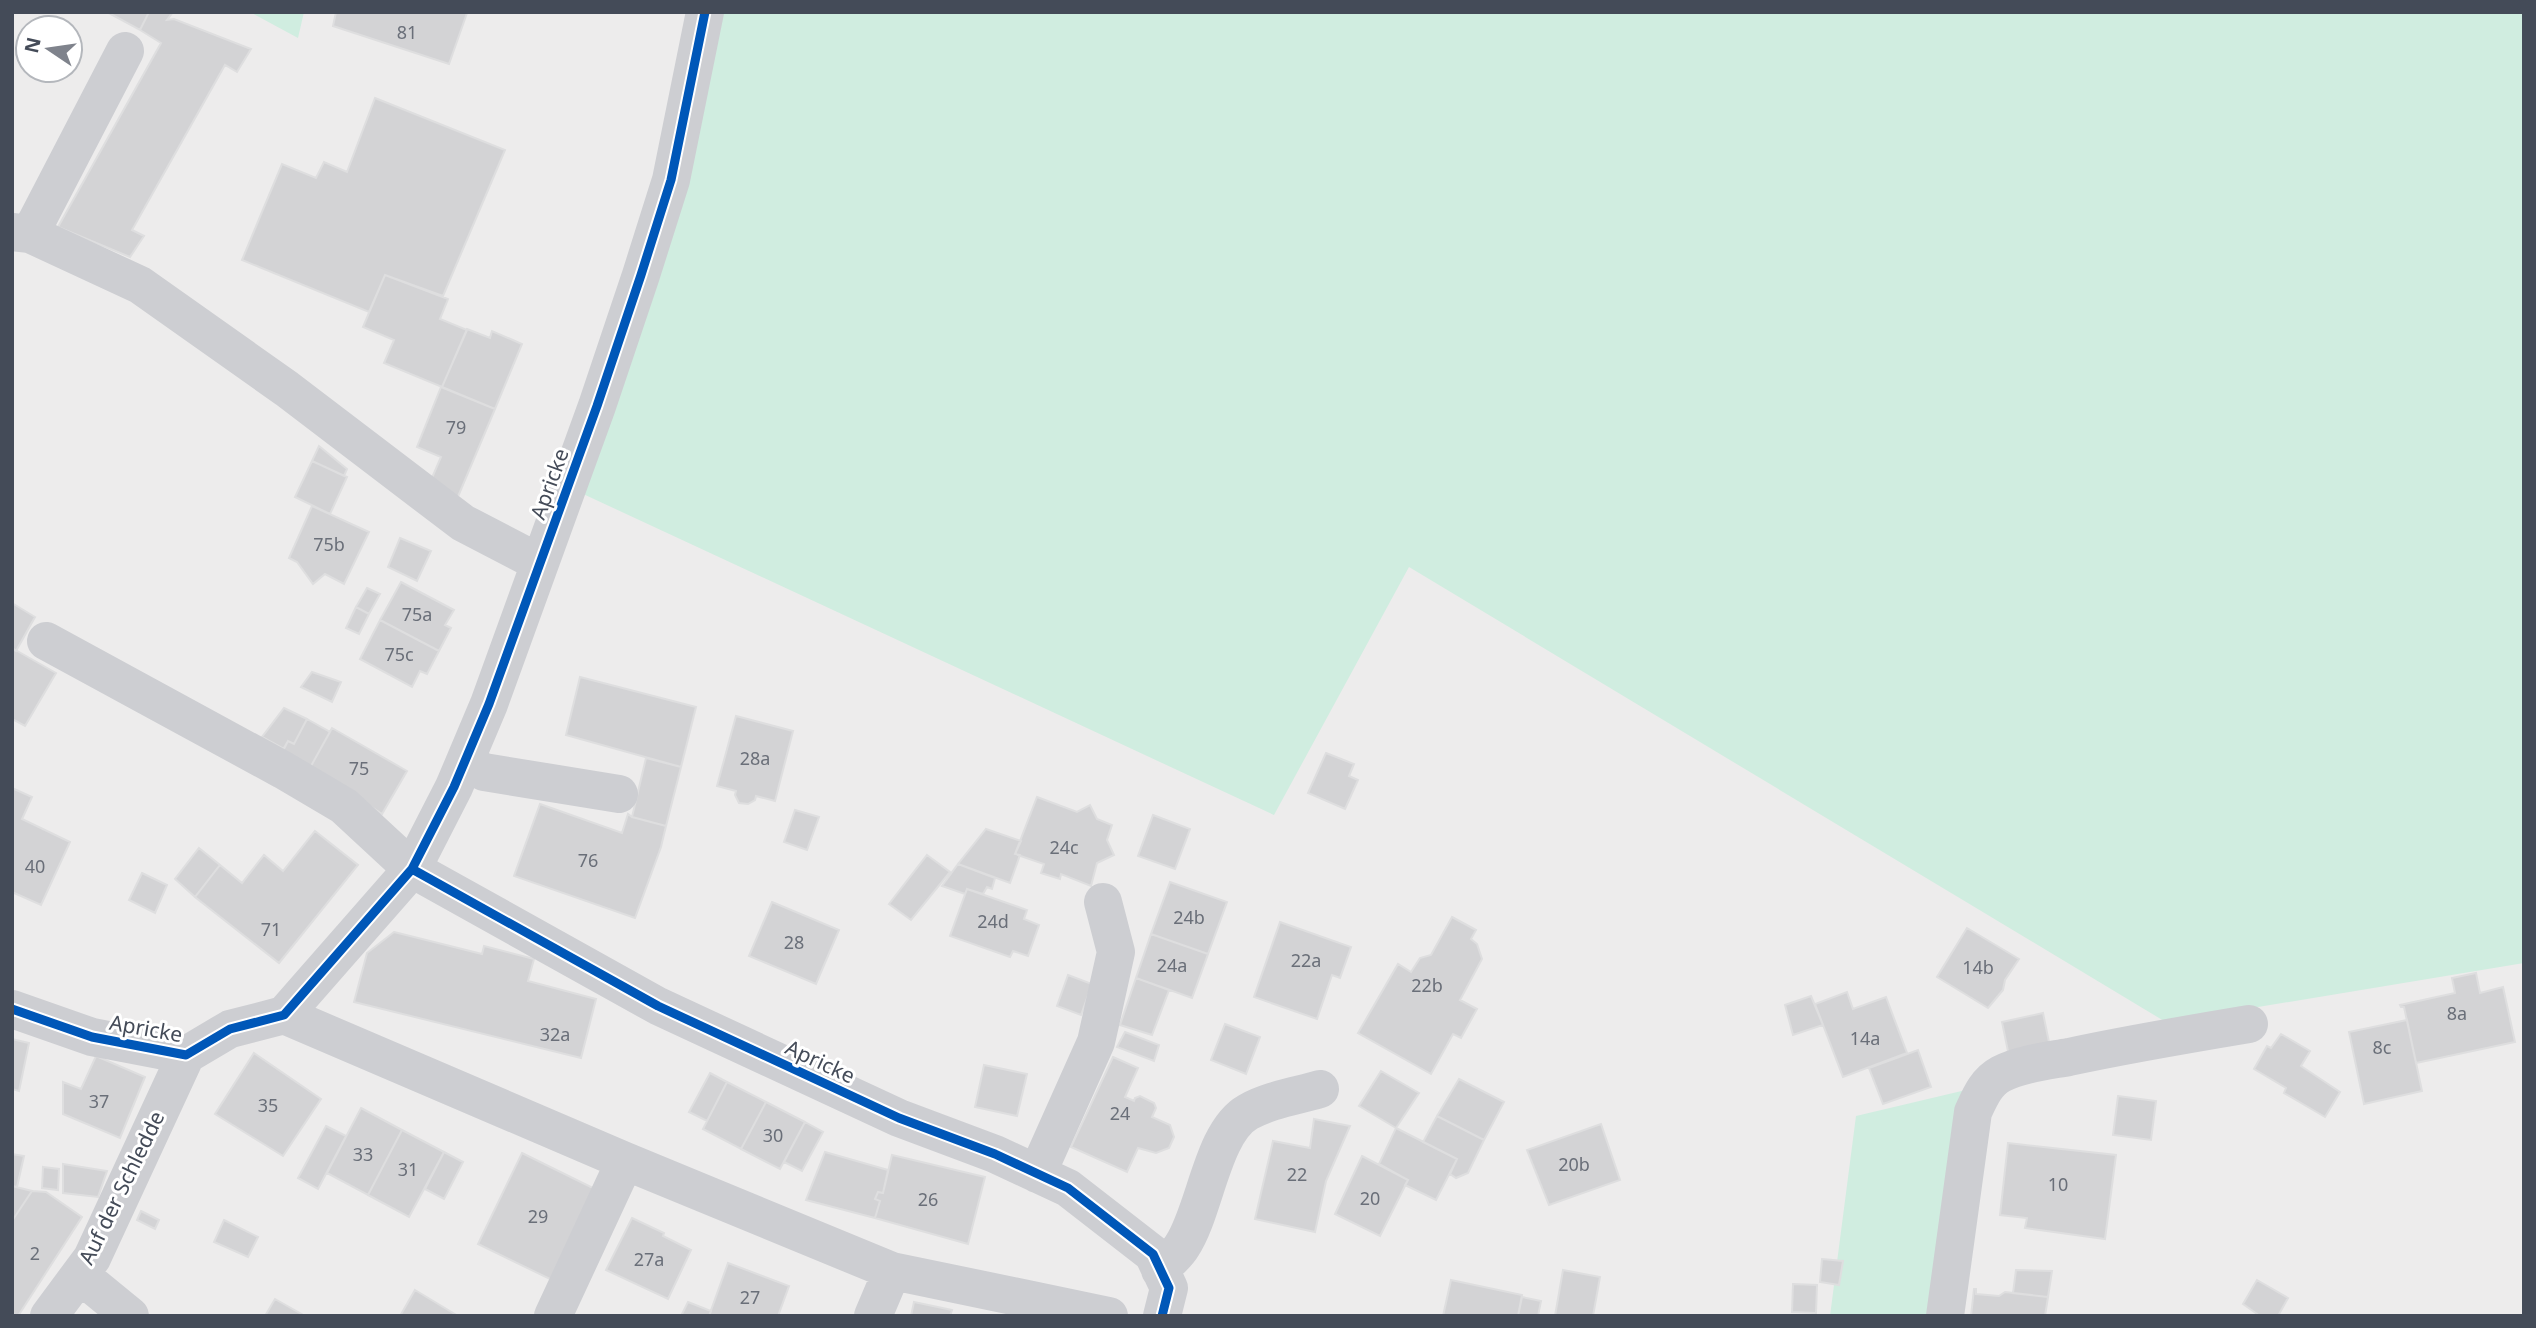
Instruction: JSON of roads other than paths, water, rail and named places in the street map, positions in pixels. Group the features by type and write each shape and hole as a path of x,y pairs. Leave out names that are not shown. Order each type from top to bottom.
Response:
{"street":[{"name":"Apricke","path":"12,1009 92,1037 186,1055 230,1029 284,1015 412,869 454,787 489,704 641,275 671,180 705,12"},
{"path":"125,51 21,233 140,285 287,389 463,523 540,563"},
{"name":"Apricke","path":"47,641 344,806 412,869 658,1006 899,1118 995,1154 1068,1188 1153,1254 1169,1288 1161,1316"},
{"path":"465,762 484,772 619,794"},
{"path":"1037,1174 1096,1042 1116,952 1103,902"},
{"path":"284,1015 625,1161 892,1271 1109,1316"},
{"path":"1945,1316 1973,1112 1990,1082 2002,1074 2038,1063 2249,1024"},
{"name":"Auf der Schledde","path":"49,1316 92,1258 186,1055"},
{"path":"1160,1270 1182,1246 1231,1126 1246,1113 1273,1102 1320,1089"},
{"path":"554,1316 625,1161"},
{"path":"873,1316 892,1271"},
{"path":"80,1275 130,1316"}]}
